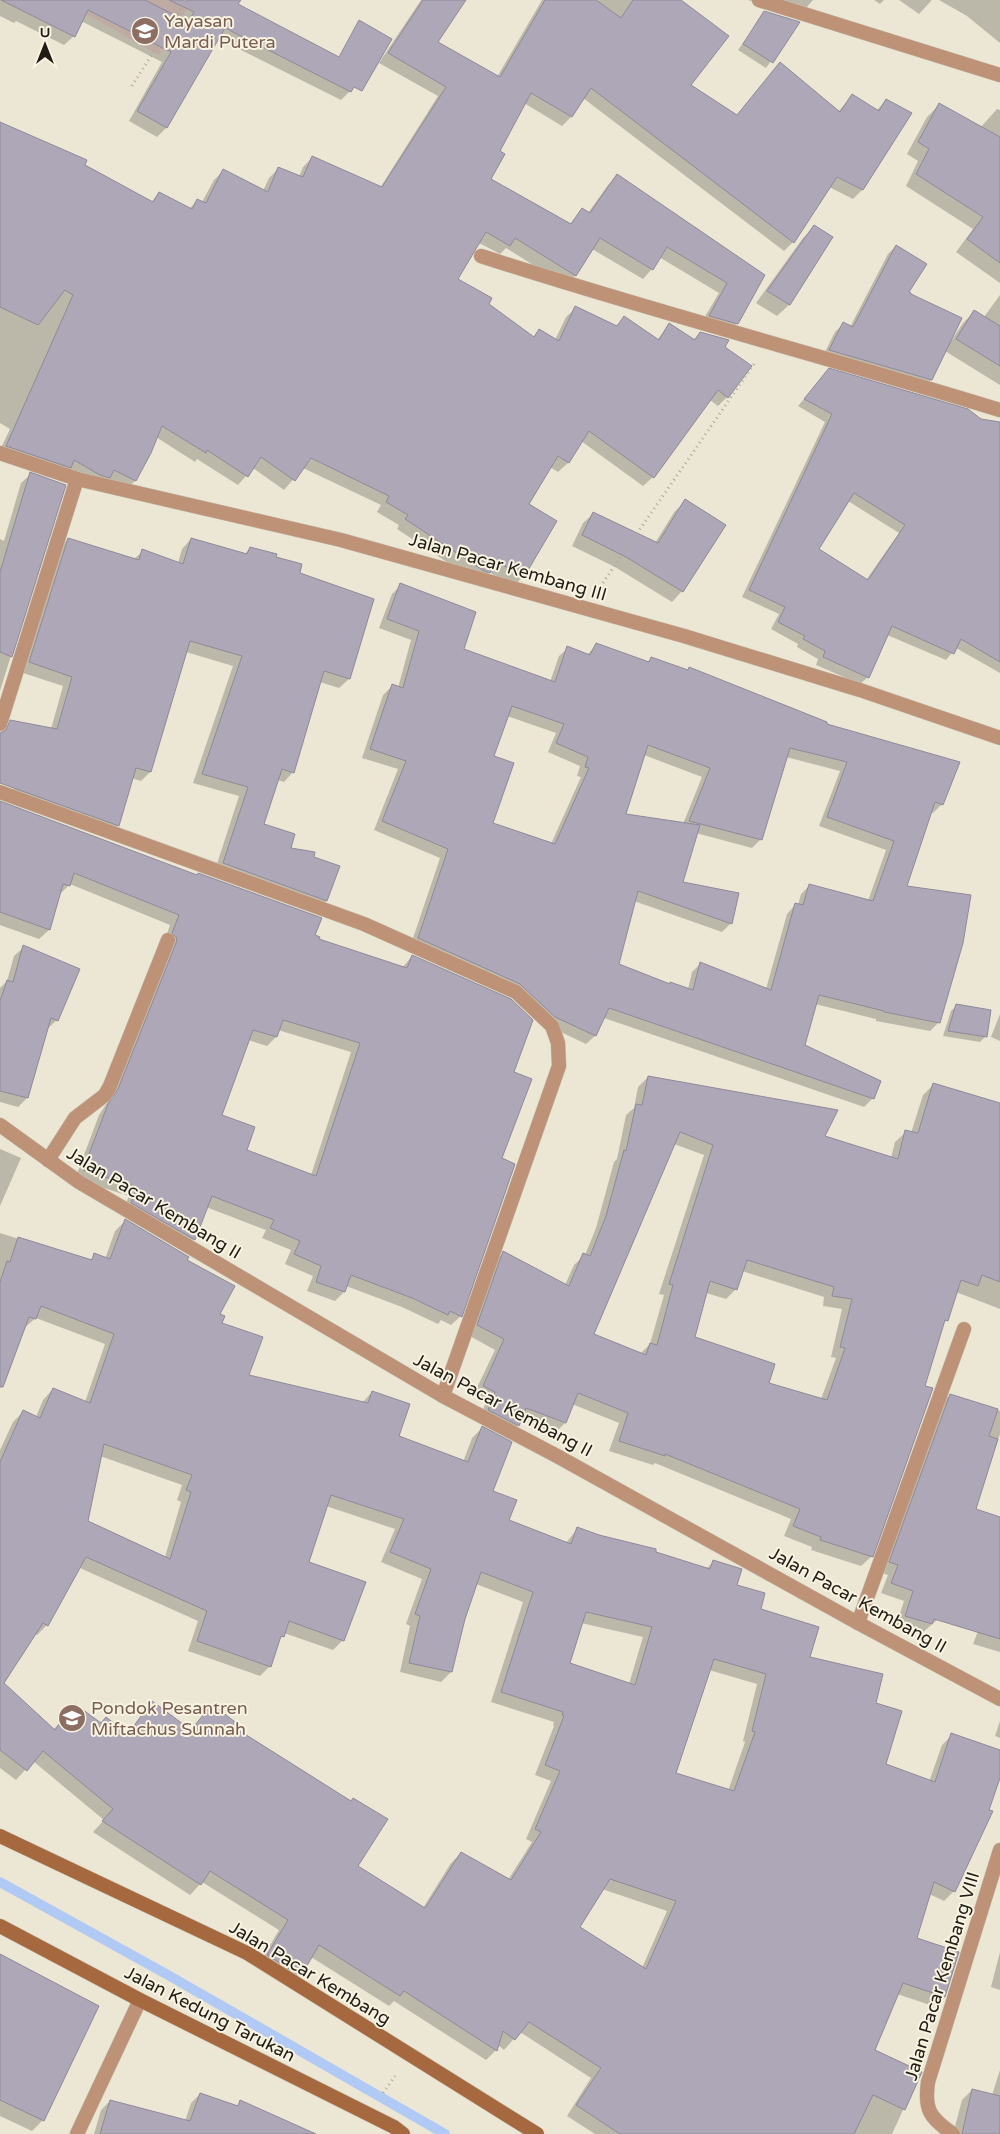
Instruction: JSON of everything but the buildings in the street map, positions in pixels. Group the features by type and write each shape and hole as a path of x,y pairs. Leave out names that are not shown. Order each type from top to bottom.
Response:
{"main road":[{"name":"Jalan Pacar Kembang","path":"0,1836 247,1953 537,2134"},
{"name":"Jalan Kedung Tarukan","path":"0,1926 140,2000 403,2134"}],"street":[{"path":"759,0 1000,75"},
{"path":"481,256 570,285 1000,410"},
{"name":"Jalan Pacar Kembang III","path":"0,453 77,479 341,540 585,608 776,663 1000,738"},
{"path":"0,724 77,479"},
{"path":"0,792 364,924 516,992 552,1026 558,1043 558,1066 443,1396"},
{"path":"48,1160 75,1118 105,1095 110,1086 168,940"},
{"name":"Jalan Pacar Kembang II","path":"0,1125 79,1182 443,1396 557,1456 858,1623 1000,1699"},
{"path":"858,1623 964,1329"},
{"name":"Jalan Pacar Kembang VIII","path":"953,2134 935,2121 929,2109 926,2096 928,2082 1000,1850"},
{"path":"77,2134 140,2000"}],"path":[{"path":"132,86 186,0"},
{"path":"585,608 769,342"},
{"path":"382,2094 393,2079"},
{"path":"996,2134 1000,2124"}],"shaded area":[{"name":"Yayasan Mardi Putera","path":"61,0 192,0 159,55"}],"waterway":[{"path":"0,1882 168,1975 445,2134"}],"place":[{"name":"Yayasan Mardi Putera","path":"145,31"},
{"name":"Pondok Pesantren Miftachus Sunnah","path":"72,1718"}]}
